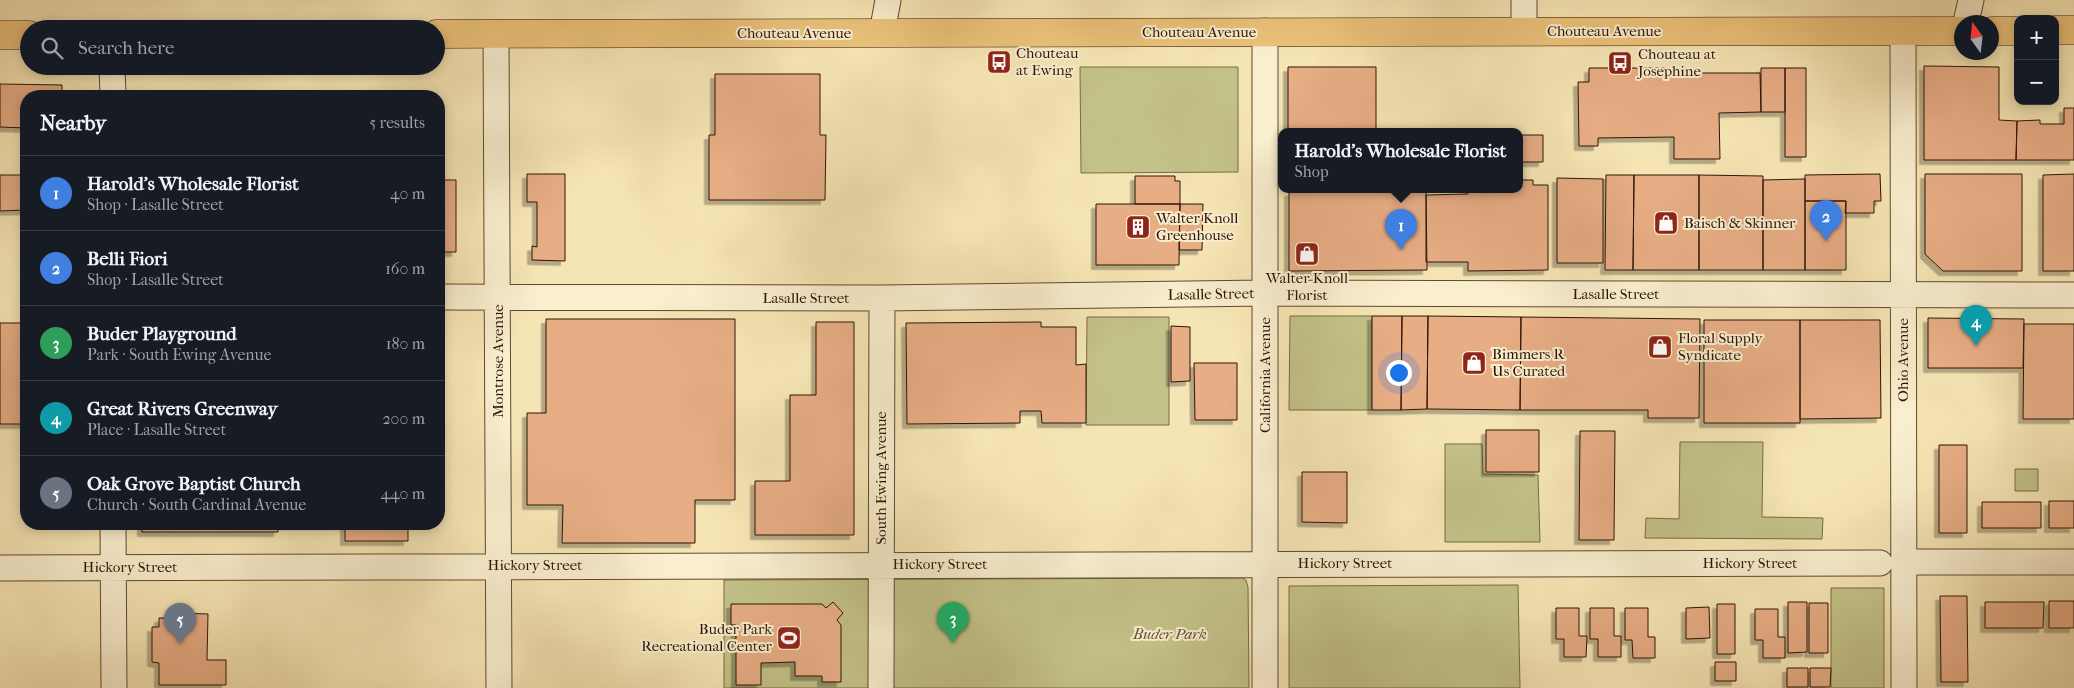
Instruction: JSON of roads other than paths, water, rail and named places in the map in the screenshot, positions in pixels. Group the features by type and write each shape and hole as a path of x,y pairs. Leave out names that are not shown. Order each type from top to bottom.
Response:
{"main road":[{"path":"2059,30 2074,30"},
{"name":"Chouteau Avenue","path":"445,34 1954,31"},
{"path":"1999,31 2014,31"},
{"path":"0,35 20,35"}],"street":[{"path":"882,32 888,0"},
{"path":"1524,0 1524,31"},
{"path":"1968,15 1971,0"},
{"name":"California Avenue","path":"1265,32 1265,688"},
{"name":"Ohio Avenue","path":"1903,32 1903,295 1892,562 1904,688"},
{"name":"Montrose Avenue","path":"496,34 499,688"},
{"path":"112,75 113,90"},
{"name":"Lasalle Street","path":"445,297 882,298 1265,294 2074,295"},
{"name":"South Ewing Avenue","path":"881,688 882,298"},
{"path":"113,530 114,688"},
{"name":"Hickory Street","path":"0,568 2074,562"}],"place":[{"name":"Chouteau at Ewing","path":"999,62"},
{"name":"Chouteau at Josephine","path":"1620,63"},
{"name":"Baisch & Skinner","path":"1666,223"},
{"name":"Walter Knoll Greenhouse","path":"1138,227"},
{"name":"Belli Fiori","path":"1826,241"},
{"name":"Harold's Wholesale Florist","path":"1401,250"},
{"name":"Walter Knoll Florist","path":"1307,254"},
{"name":"Great Rivers Greenway","path":"1976,346"},
{"name":"Floral Supply Syndicate","path":"1660,347"},
{"name":"Bimmers R Us Curated","path":"1474,363"},
{"name":"Buder Park Recreational Center","path":"789,638"},
{"name":"Buder Playground","path":"953,643"},
{"name":"Oak Grove Baptist Church","path":"180,644"}],"park label":[{"name":"Buder Park","path":"1170,634"}]}
